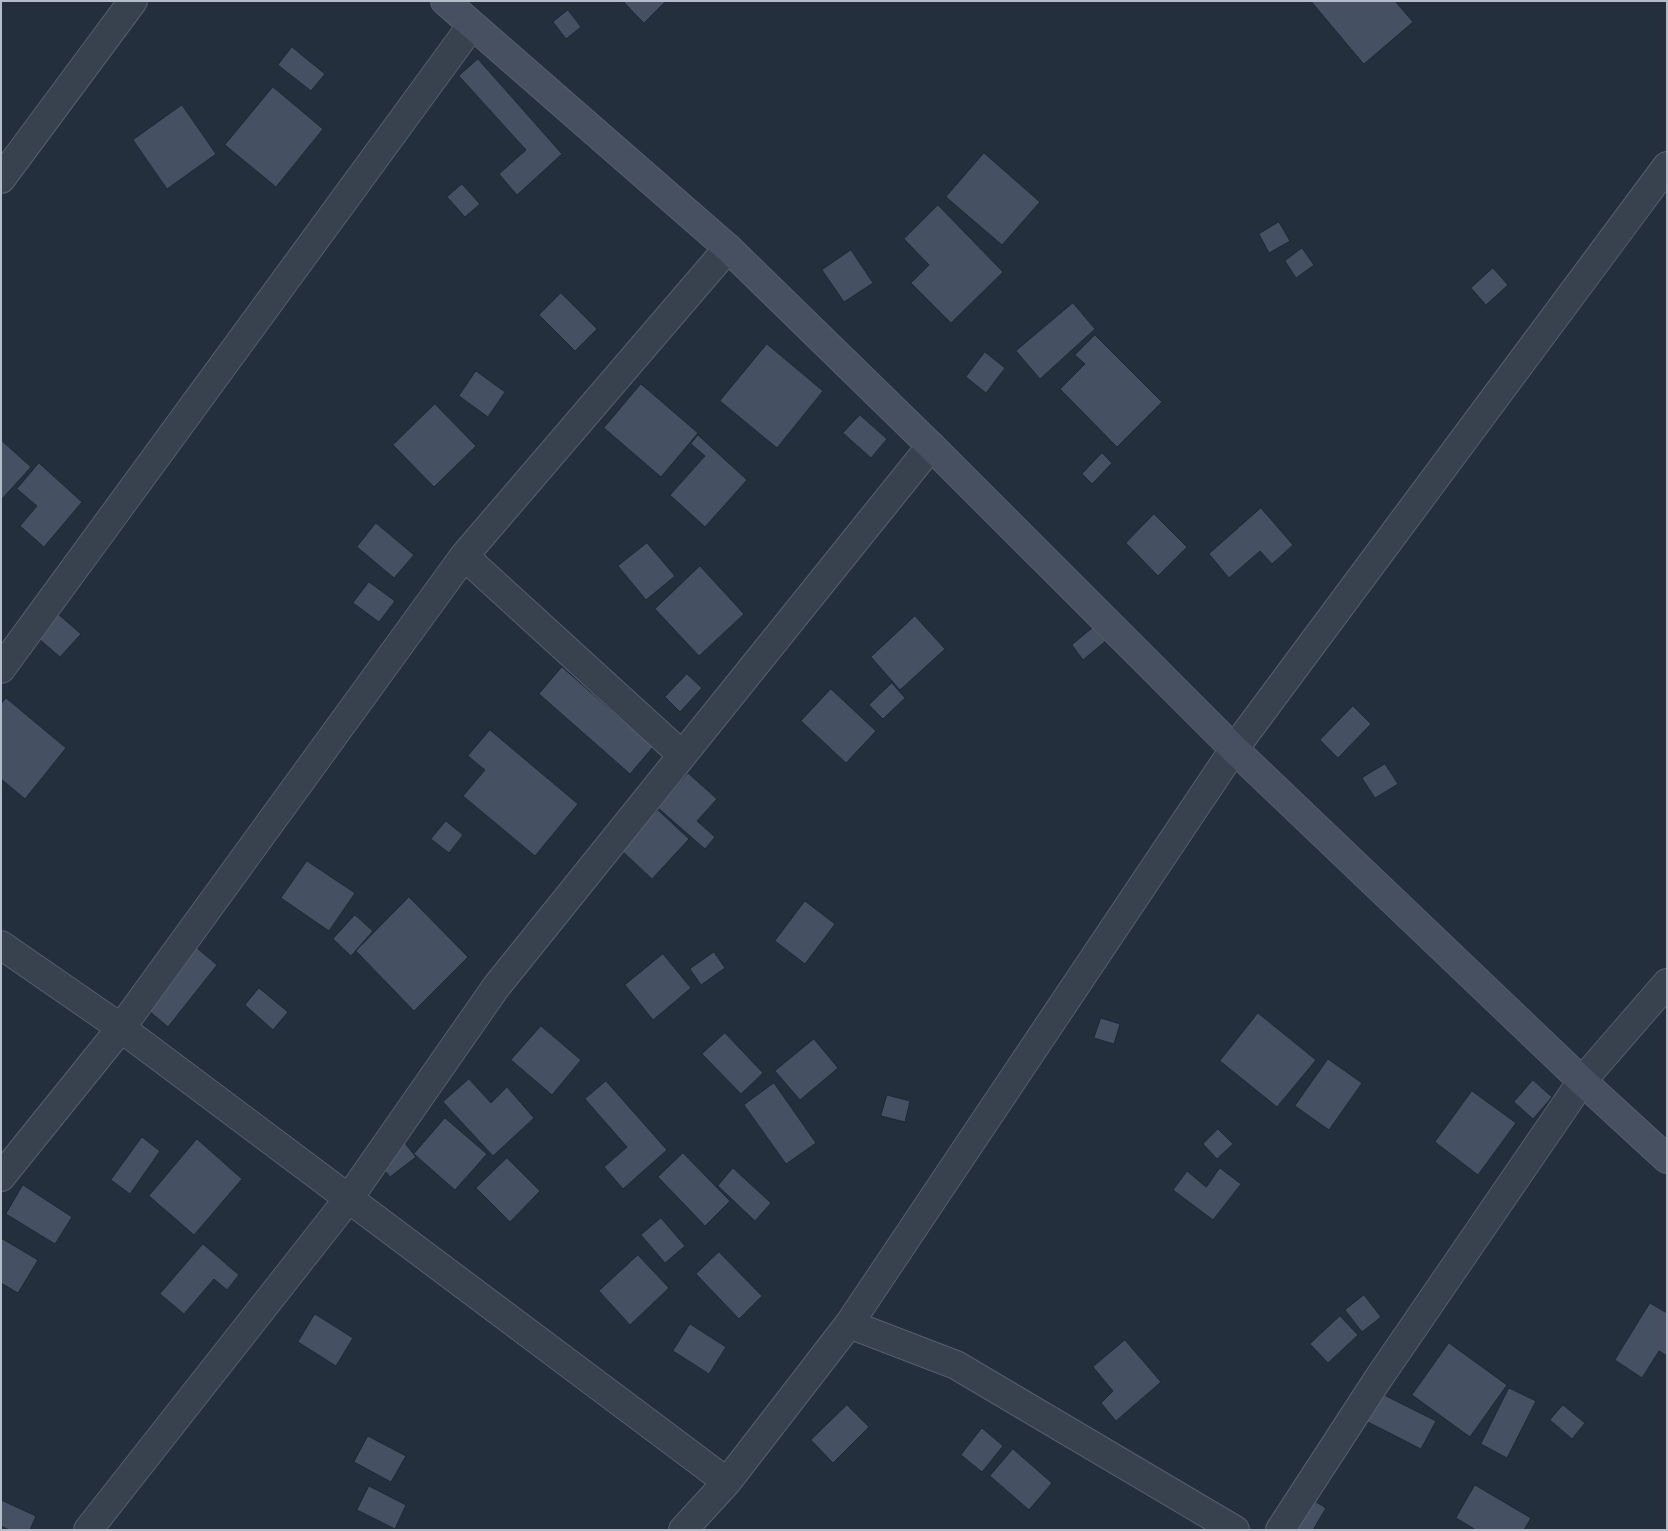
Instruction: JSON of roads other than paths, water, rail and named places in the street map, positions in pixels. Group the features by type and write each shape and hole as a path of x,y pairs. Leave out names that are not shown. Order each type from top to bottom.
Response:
{"street":[{"path":"1,179 133,1"},
{"path":"445,1 728,248 931,446 1234,749 1582,1081 1667,1159"},
{"path":"1,669 472,25"},
{"path":"683,1530 727,1482 849,1324 1234,749 1667,166"},
{"path":"1,1177 121,1028 464,556 728,248"},
{"path":"88,1530 349,1198 496,987 931,446"},
{"path":"464,556 682,755"},
{"path":"1,944 121,1028 727,1482"},
{"path":"1280,1530 1378,1379 1582,1081 1667,983"},
{"path":"849,1324 956,1365 1235,1530"}]}
